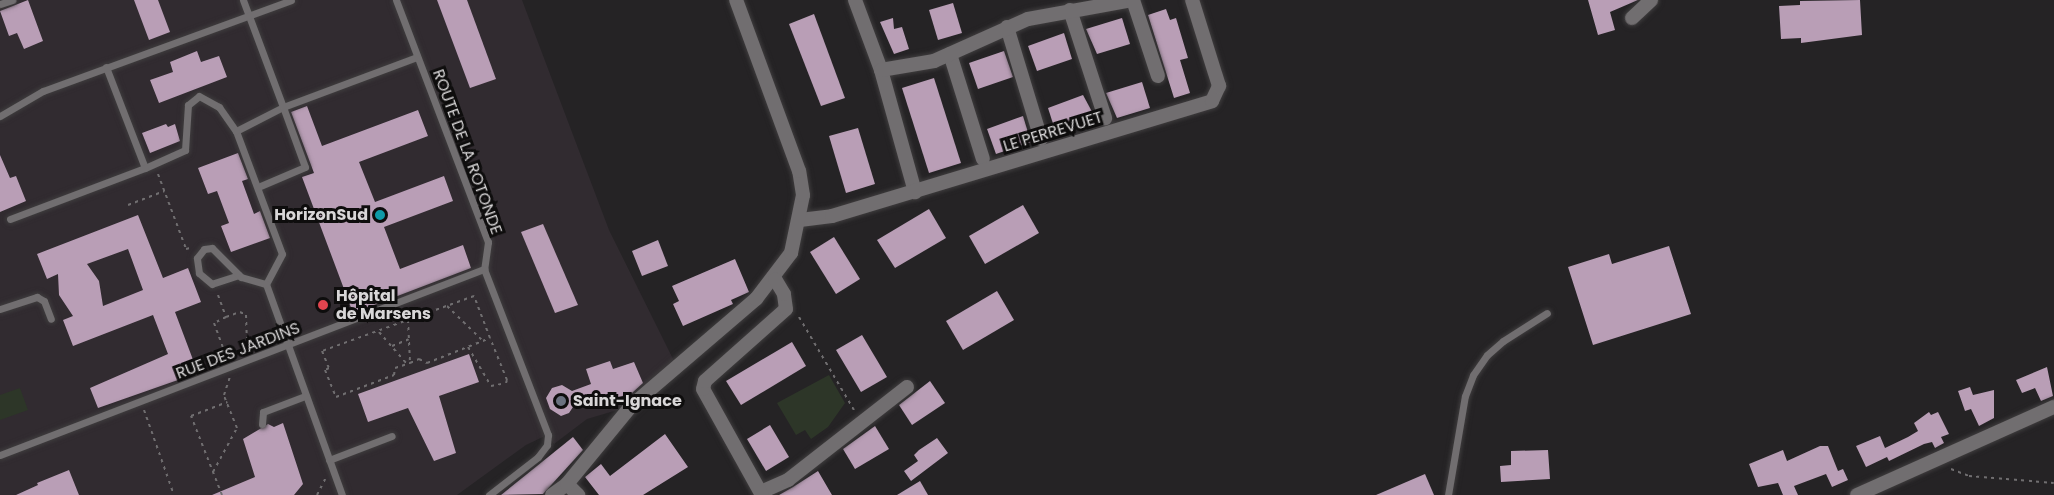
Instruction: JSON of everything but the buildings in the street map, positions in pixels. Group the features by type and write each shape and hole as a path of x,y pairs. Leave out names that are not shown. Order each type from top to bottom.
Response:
{"street":[{"path":"552,495 567,484 631,406 756,299 775,279 788,260 800,220 803,195 799,171 736,0"},
{"path":"855,0 881,70 915,192"},
{"path":"881,70 911,67 950,54 1007,27 1070,10 1133,0 1158,76"},
{"name":"LE PERREVUET","path":"800,220 832,216 1212,101 1220,86 1192,0"},
{"path":"1632,18 1651,0"},
{"path":"1070,10 1105,118"},
{"path":"1007,27 1041,139"},
{"path":"950,54 983,159"},
{"path":"775,279 785,302 786,309 781,317 705,381 703,389 762,494 788,480 907,387"},
{"path":"1857,495 2054,407"},
{"path":"567,484 578,495"}],"lane":[{"path":"0,4 12,0"},
{"path":"243,0 305,167 258,187"},
{"path":"0,116 43,91 291,0"},
{"name":"ROUTE DE LA ROTONDE","path":"396,0 488,242 484,269 548,435 547,445 538,457 489,495"},
{"path":"236,131 283,107 417,57"},
{"path":"106,67 145,168"},
{"path":"10,219 145,168 185,150 188,105 199,96 214,102 236,131 282,254 266,284 342,495"},
{"path":"239,275 214,283 202,277 196,267 196,258 204,249 212,248 221,253 239,275 266,284"},
{"name":"RUE DES JARDINS","path":"0,455 288,348 484,269"},
{"path":"0,309 37,297 44,301 51,319"},
{"path":"1448,495 1465,396 1473,375 1487,355 1547,313"},
{"path":"262,424 262,412 305,396"},
{"path":"330,463 392,436"}],"path":[{"path":"154,164 186,249 201,244 204,249"},
{"path":"128,205 164,191"},
{"path":"214,283 226,317"},
{"path":"468,347 491,386 503,385 507,380 474,296 322,351 329,368 325,370 336,397 394,375 395,368 408,363 419,359 427,363 490,338"},
{"path":"785,302 792,306 861,423"},
{"path":"447,306 483,341"},
{"path":"213,472 237,428 224,393 232,368 214,323 240,312 248,318 247,347 242,355"},
{"path":"408,320 408,363"},
{"path":"378,331 408,363"},
{"path":"392,346 409,339"},
{"path":"142,402 174,495"},
{"path":"222,495 191,416 227,402"},
{"path":"1940,459 1948,468 1969,476 2054,483"},
{"path":"317,495 330,463"}],"shaded area":[{"name":"Hôpital de Marsens","path":"0,0 522,0 609,230 676,365 631,406 587,419 554,444 547,435 526,445 457,495 0,495"}],"green space":[{"path":"829,375 845,403 828,427 811,439 805,430 796,435 777,403"},
{"path":"20,388 28,410 0,420 0,395"}],"place":[{"name":"HorizonSud","path":"380,215"},
{"name":"Hôpital de Marsens","path":"323,305"},
{"name":"Saint-Ignace","path":"561,401"}]}
